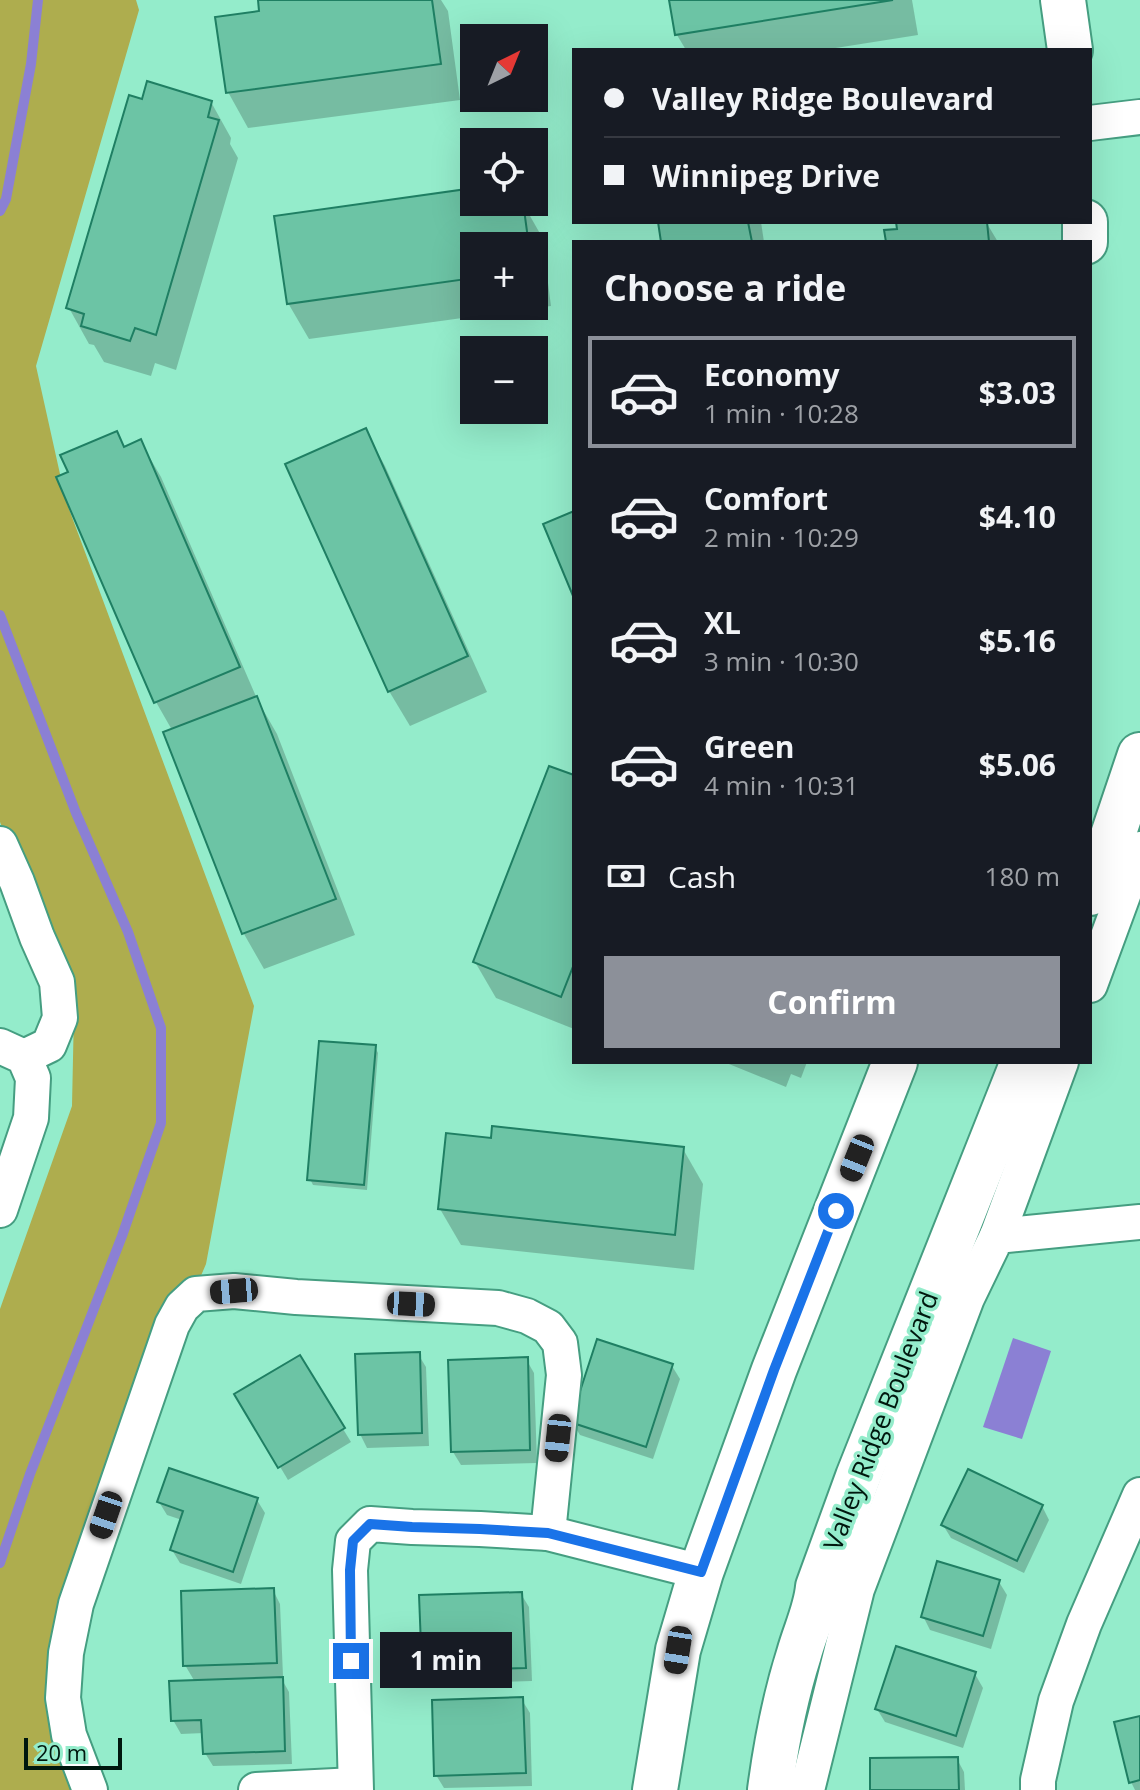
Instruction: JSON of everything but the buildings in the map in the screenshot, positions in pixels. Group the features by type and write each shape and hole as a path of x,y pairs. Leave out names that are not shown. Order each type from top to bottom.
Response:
{"main road":[{"path":"1063,0 1070,48"},
{"path":"1092,888 1140,755"},
{"path":"655,1790 678,1650 701,1572 774,1370 894,1064"},
{"name":"Valley Ridge Boulevard","path":"770,1790 794,1671 818,1587 858,1477 1022,1064"}],"street":[{"path":"1092,123 1140,117"},
{"path":"0,844 57,982 60,1018 49,1045 12,1052 33,1078 31,1118 0,1210"},
{"path":"1092,980 1140,849"},
{"path":"807,1790 857,1589 967,1298 997,1236 1060,1064"},
{"path":"997,1236 1140,1222"},
{"path":"90,1790 69,1735 63,1698 66,1653 76,1604 172,1325 182,1307 196,1294 234,1291 498,1308 527,1316 548,1327 560,1343 564,1375 548,1533"},
{"path":"1038,1790 1056,1701 1084,1624 1140,1495"},
{"path":"256,1790 355,1788 350,1570 353,1541 370,1524 548,1533 701,1572"}],"shaded area":[{"path":"0,0 136,0 139,10 36,366 66,501 254,1006 206,1264 60,1605 73,1790 0,1790 0,1309 72,1106 74,1011 0,822"},
{"path":"1013,1338 1051,1351 1022,1439 983,1427"}],"waterway":[{"path":"0,211 6,199 31,64 38,0"},
{"path":"0,615 76,813 128,932 161,1028 161,1123 122,1236 30,1474 0,1563"}],"route":[{"path":"351,1661 350,1570 353,1541 370,1524 548,1533 701,1572 836,1211"}]}
